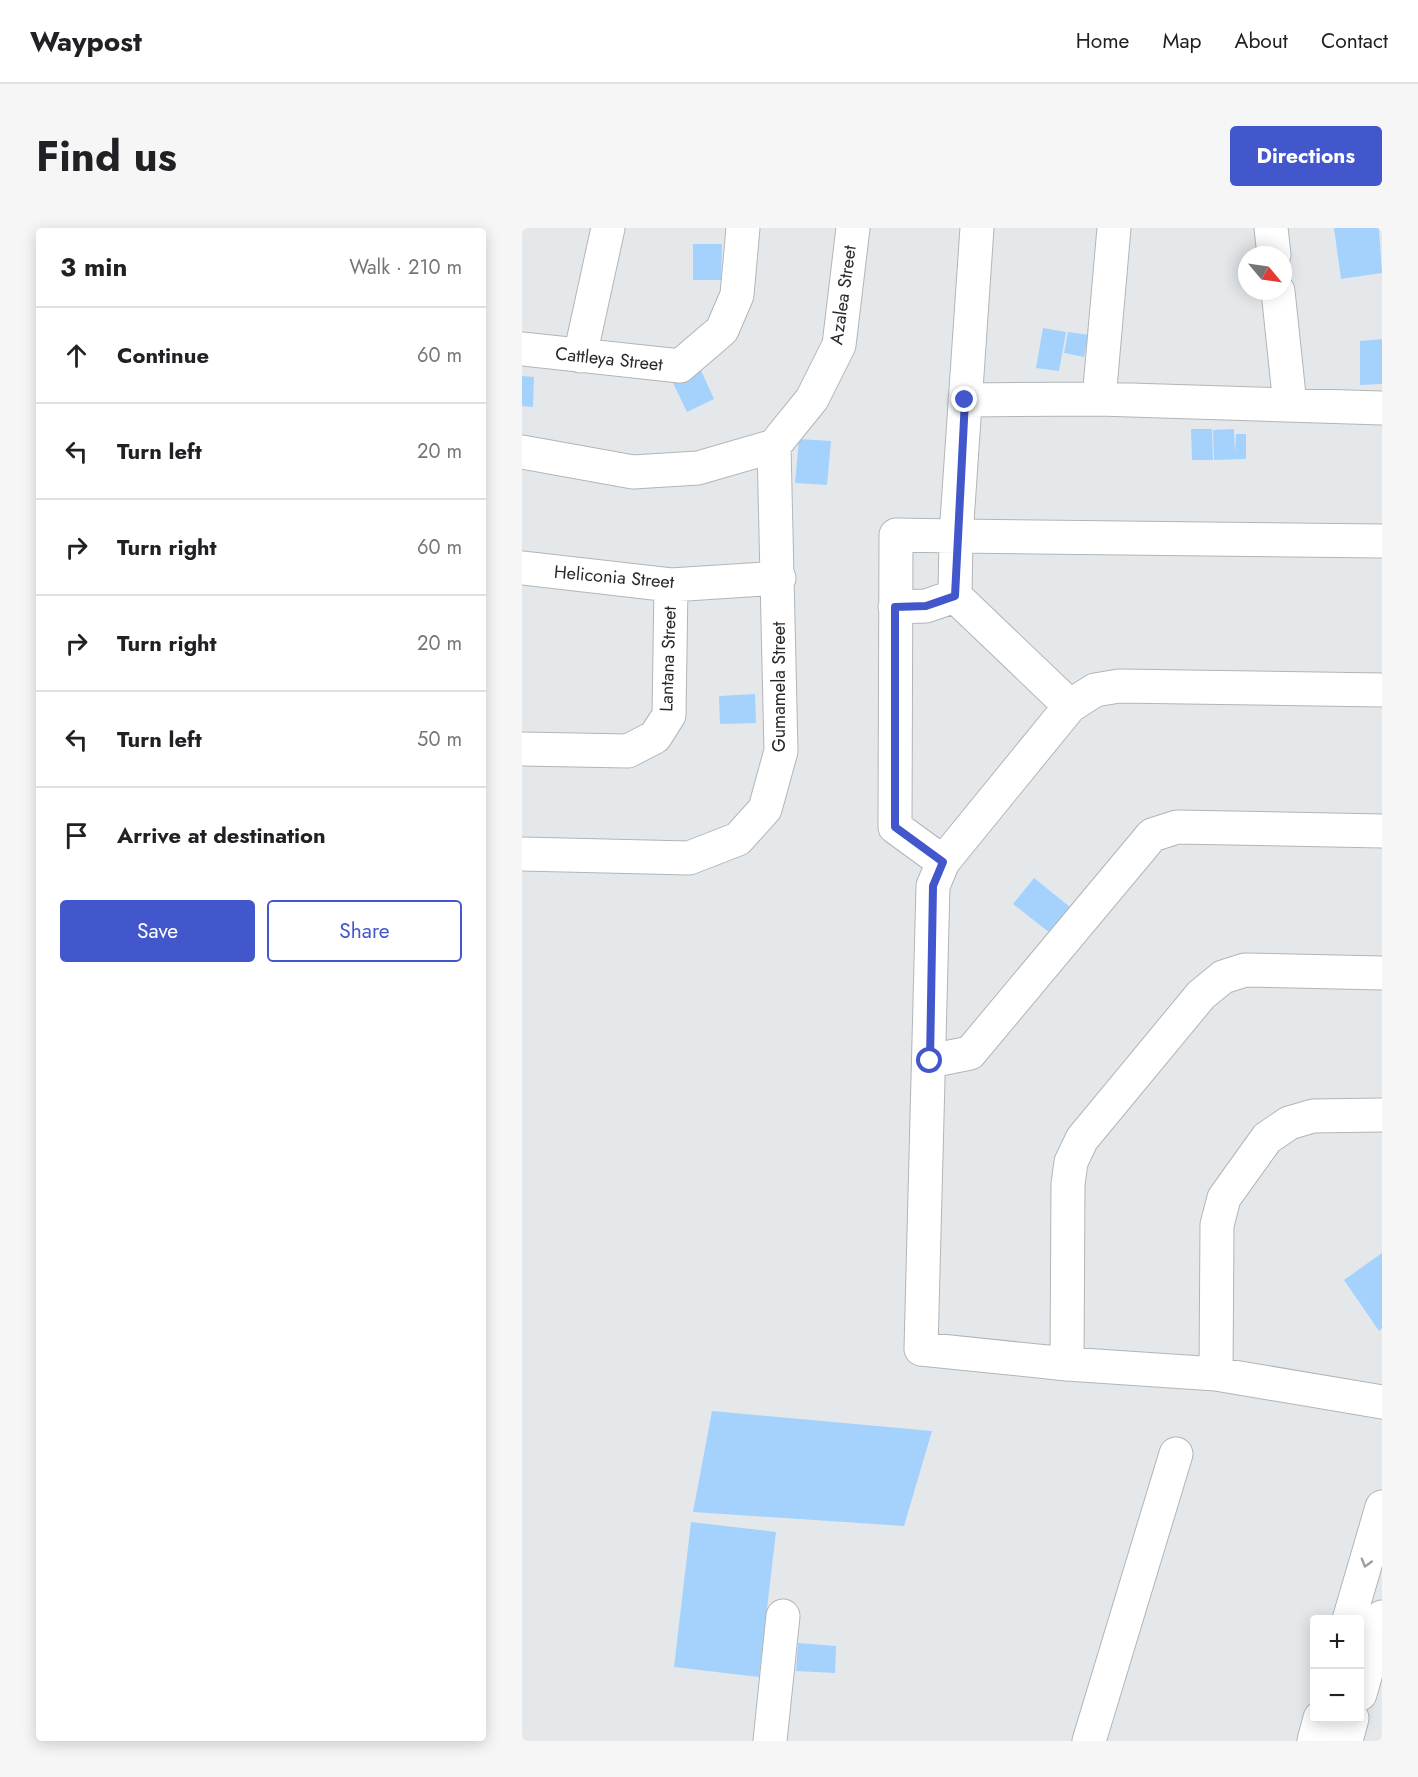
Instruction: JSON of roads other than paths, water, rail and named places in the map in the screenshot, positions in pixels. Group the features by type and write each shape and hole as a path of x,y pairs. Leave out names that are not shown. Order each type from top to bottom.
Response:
{"street":[{"path":"580,356 608,228"},
{"name":"Cattleya Street","path":"522,349 680,366 722,330 737,295 742,228"},
{"name":"Azalea Street","path":"774,446 812,399 839,345 853,228"},
{"path":"977,228 956,536 955,596 1070,706"},
{"path":"1098,399 1114,228"},
{"path":"1271,228 1273,246"},
{"path":"1279,300 1290,405"},
{"path":"965,400 1098,399 1382,408"},
{"path":"522,452 633,472 698,468 774,446"},
{"name":"Gumamela Street","path":"522,854 689,858 738,838 765,809 781,751 779,578 774,446"},
{"path":"943,862 895,827 896,535 1382,541"},
{"name":"Heliconia Street","path":"522,568 671,585 779,578"},
{"name":"Lantana Street","path":"522,749 628,751 656,737 669,715 671,585"},
{"path":"895,607 926,606 955,596"},
{"path":"1382,690 1119,686 1095,690 1070,706 943,862 933,886 921,1349 1067,1364 1216,1374 1382,1402"},
{"path":"930,1061 970,1053 1152,835 1177,827 1382,831"},
{"path":"1067,1364 1068,1184 1071,1162 1082,1139 1201,995 1223,977 1245,970 1382,973"},
{"path":"1216,1374 1217,1225 1224,1198 1267,1138 1289,1123 1313,1116 1382,1115"},
{"path":"1089,1741 1176,1454"},
{"path":"1350,1615 1382,1507"},
{"path":"770,1741 783,1616"},
{"path":"1364,1677 1382,1617"},
{"path":"1314,1741 1319,1723"},
{"path":"1346,1741 1351,1723"}]}
